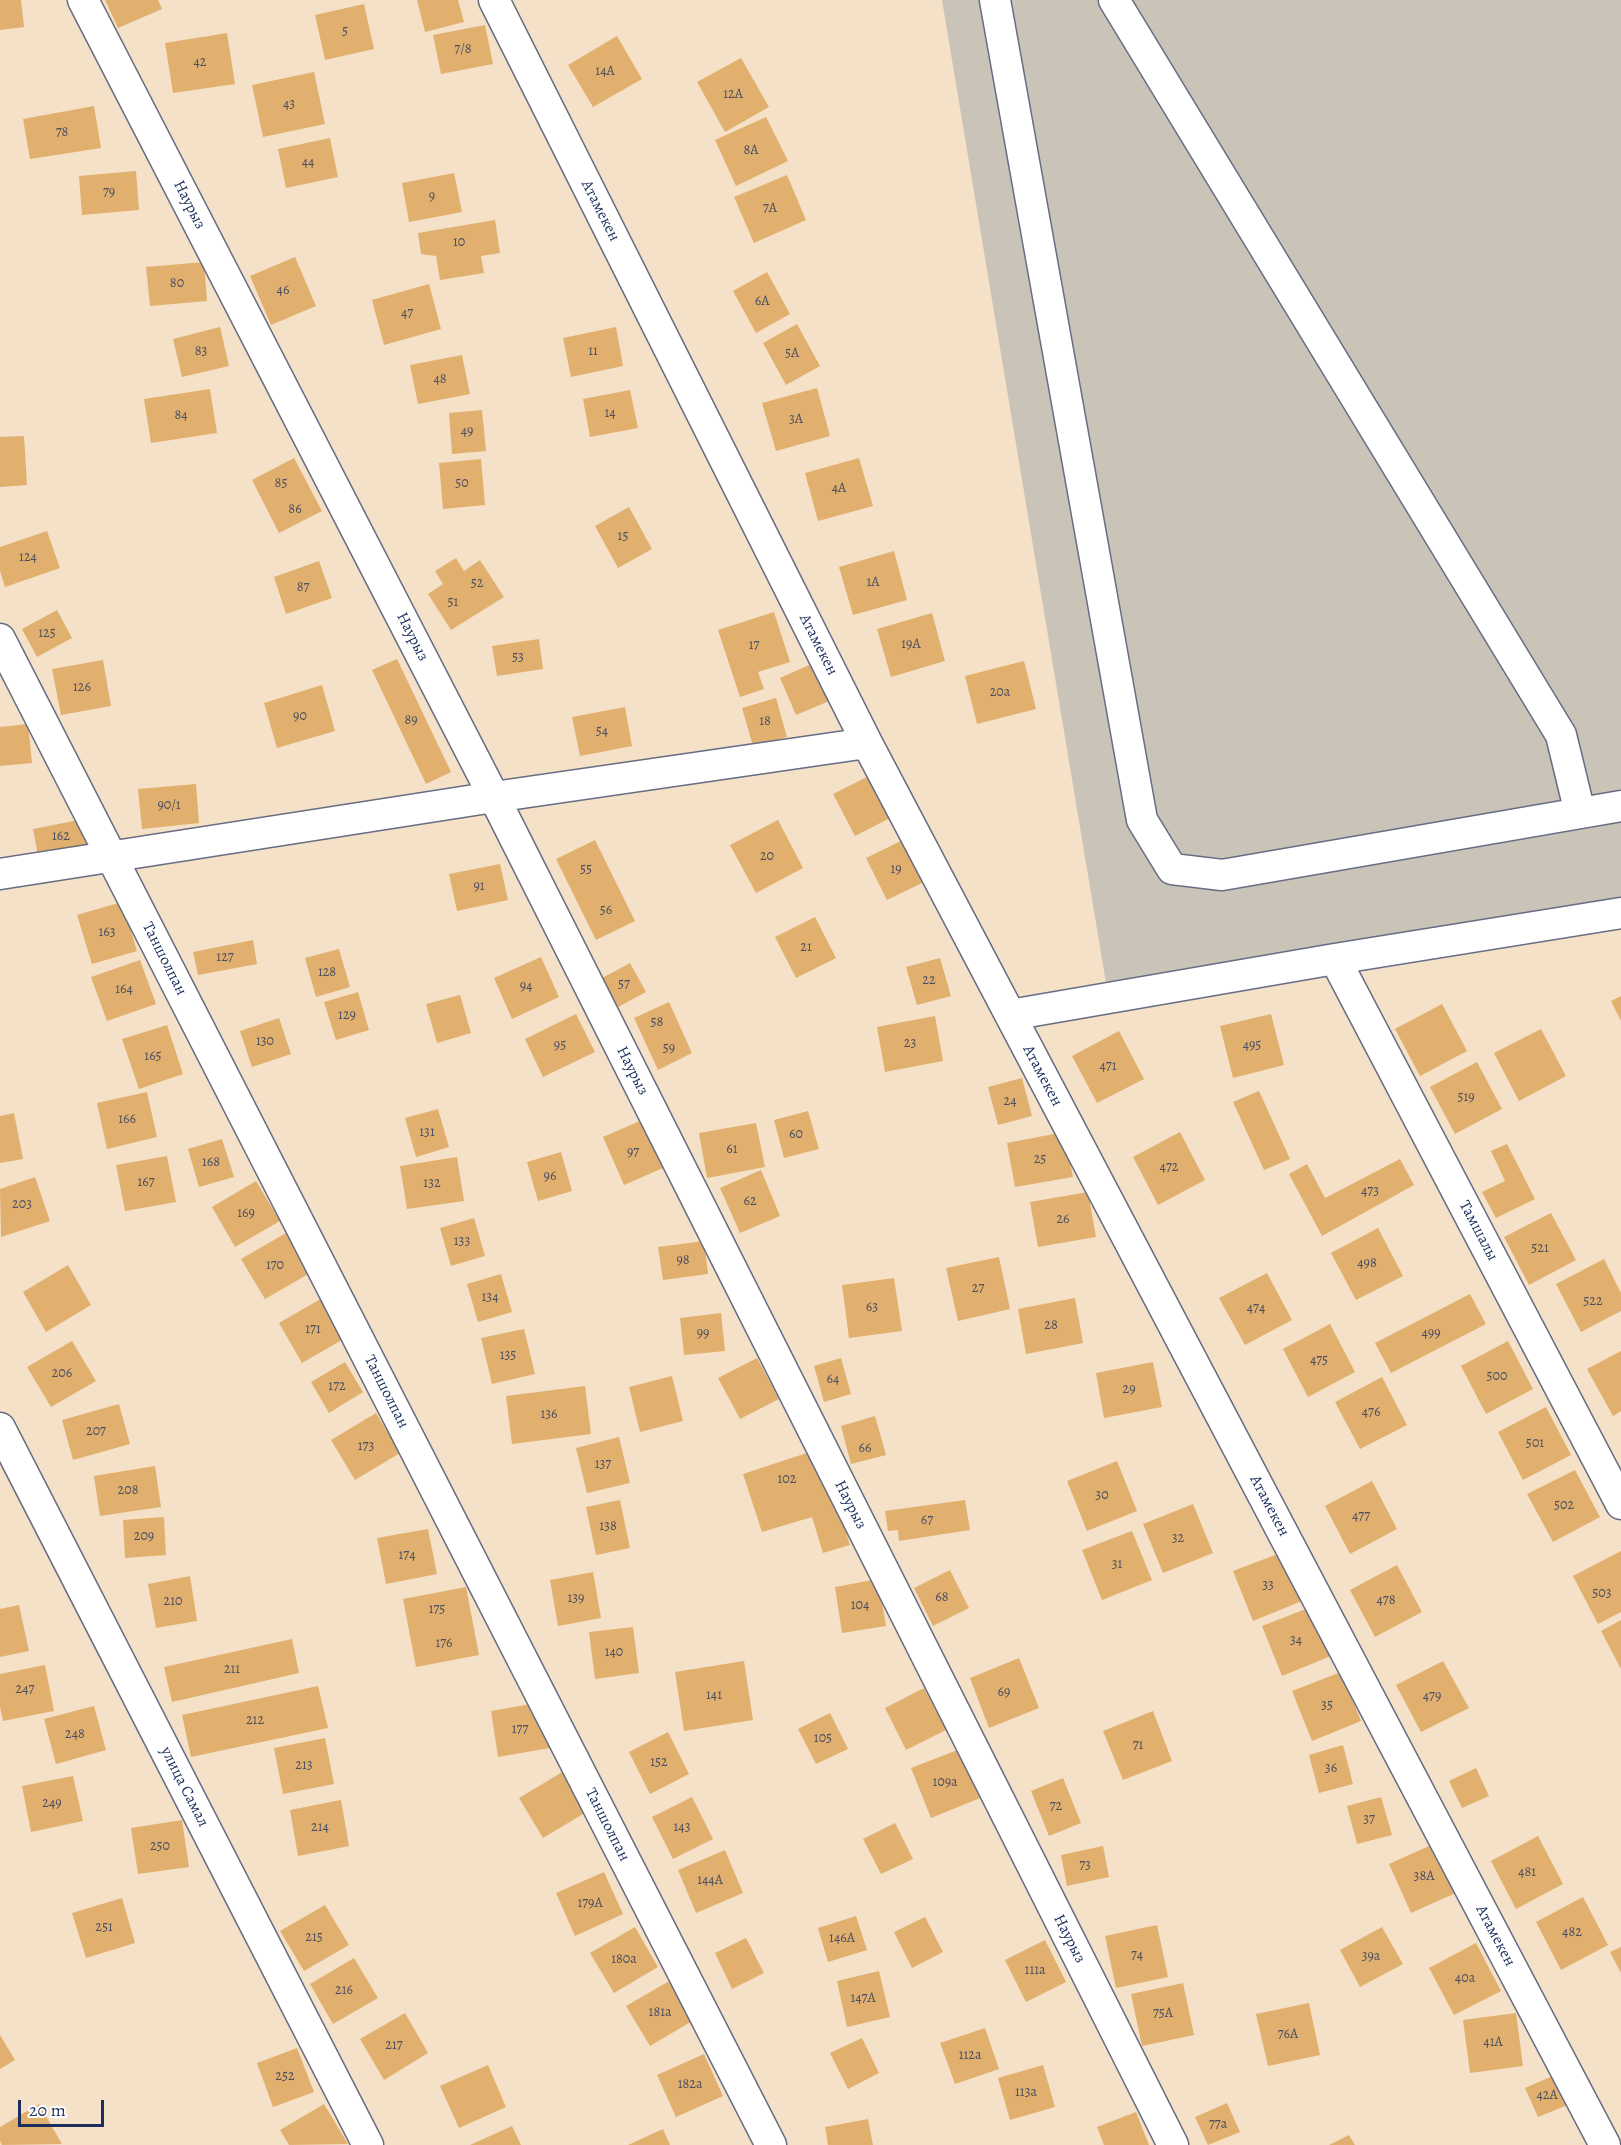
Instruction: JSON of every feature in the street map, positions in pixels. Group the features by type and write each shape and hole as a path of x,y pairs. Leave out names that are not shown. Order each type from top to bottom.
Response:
{"street":[{"name":"Наурыз","path":"83,0 494,797 1173,2145"},
{"name":"Атамекен","path":"494,0 867,743 1605,2145"},
{"path":"995,0 1142,820 1172,869 1222,875 1621,806"},
{"path":"1114,0 1560,735 1580,813"},
{"name":"Таншолпан","path":"0,639 771,2145"},
{"path":"0,874 494,797 867,743"},
{"path":"1010,1015 1335,959 1621,914"},
{"name":"Тамшалы","path":"1335,959 1621,1503"},
{"name":"улица Самал","path":"0,1428 368,2145"}],"shaded area":[{"path":"942,0 1621,0 1621,897 1106,983"}],"building":[{"path":"0,0 21,0 24,27 0,30"},
{"path":"105,0 158,0 162,9 118,28"},
{"path":"417,0 458,0 464,22 425,32"},
{"path":"364,4 374,49 325,60 315,15"},
{"path":"485,25 493,64 441,74 433,35"},
{"path":"227,33 235,84 173,93 165,43"},
{"path":"617,36 642,79 593,107 568,65"},
{"path":"741,58 769,107 725,132 697,82"},
{"path":"314,72 325,124 263,137 252,85"},
{"path":"94,106 101,148 30,159 23,119"},
{"path":"766,117 788,161 736,186 715,140"},
{"path":"330,138 338,177 286,188 278,149"},
{"path":"136,171 139,210 82,215 79,176"},
{"path":"454,173 462,212 409,222 402,183"},
{"path":"787,175 806,220 754,243 734,197"},
{"path":"495,220 500,253 481,256 484,273 440,280 436,256 421,254 418,233"},
{"path":"295,257 316,306 271,325 250,276"},
{"path":"204,262 207,301 150,306 146,267"},
{"path":"767,272 790,314 756,333 733,291"},
{"path":"429,284 441,329 384,345 372,300"},
{"path":"797,324 820,366 786,385 763,343"},
{"path":"220,327 229,366 182,377 173,339"},
{"path":"616,327 623,366 571,377 563,338"},
{"path":"462,355 470,394 418,404 410,365"},
{"path":"817,388 830,436 776,451 762,403"},
{"path":"210,389 217,433 151,443 144,399"},
{"path":"630,390 638,428 590,437 583,399"},
{"path":"482,410 486,451 452,454 449,413"},
{"path":"24,436 27,485 0,487 0,437"},
{"path":"294,458 322,511 279,533 252,480"},
{"path":"859,458 873,506 818,521 805,473"},
{"path":"481,459 485,505 443,509 439,463"},
{"path":"629,507 652,549 618,568 595,526"},
{"path":"47,531 60,568 5,587 0,571 0,547"},
{"path":"894,551 907,600 853,615 839,567"},
{"path":"456,558 464,571 480,560 504,597 451,630 428,594 443,584 435,571"},
{"path":"319,561 332,598 286,614 274,577"},
{"path":"57,610 72,638 37,657 22,629"},
{"path":"774,612 790,662 758,672 764,689 740,697 718,630"},
{"path":"932,613 945,661 891,677 877,629"},
{"path":"539,639 543,669 497,676 492,646"},
{"path":"397,659 451,772 426,784 372,670"},
{"path":"103,660 111,706 61,715 52,669"},
{"path":"818,661 834,699 796,715 780,678"},
{"path":"1024,661 1036,709 977,724 965,676"},
{"path":"322,685 335,731 277,748 264,703"},
{"path":"776,698 787,737 753,746 742,708"},
{"path":"625,707 632,746 580,756 572,717"},
{"path":"28,724 32,763 0,766 0,727"},
{"path":"873,774 894,816 855,836 833,794"},
{"path":"196,784 199,823 142,829 138,789"},
{"path":"84,819 89,845 38,855 33,829"},
{"path":"778,820 803,868 756,893 730,845"},
{"path":"905,839 926,881 887,900 866,858"},
{"path":"595,840 635,921 596,940 556,859"},
{"path":"500,864 508,900 457,911 449,874"},
{"path":"122,902 137,951 92,964 77,915"},
{"path":"815,917 836,958 796,978 775,937"},
{"path":"253,940 257,964 198,975 193,952"},
{"path":"339,949 350,987 316,997 305,958"},
{"path":"541,957 559,997 512,1019 494,978"},
{"path":"940,958 951,996 917,1005 906,967"},
{"path":"140,960 156,1004 107,1021 91,977"},
{"path":"630,963 646,992 618,1007 602,978"},
{"path":"358,992 369,1030 336,1040 324,1002"},
{"path":"460,995 471,1033 437,1043 426,1004"},
{"path":"1621,996 1621,1021 1611,1001"},
{"path":"669,1002 692,1053 658,1070 634,1018"},
{"path":"1442,1004 1467,1051 1420,1076 1395,1029"},
{"path":"576,1014 595,1052 543,1077 525,1039"},
{"path":"1271,1014 1284,1065 1233,1078 1220,1026"},
{"path":"935,1016 943,1061 885,1072 877,1027"},
{"path":"279,1018 291,1054 252,1067 240,1031"},
{"path":"167,1025 183,1074 139,1089 122,1039"},
{"path":"1541,1029 1566,1076 1519,1101 1494,1053"},
{"path":"1119,1031 1144,1079 1097,1103 1072,1056"},
{"path":"1477,1062 1502,1109 1455,1134 1430,1087"},
{"path":"1022,1078 1032,1116 998,1125 988,1087"},
{"path":"1259,1091 1290,1159 1264,1170 1233,1102"},
{"path":"147,1092 157,1137 107,1149 97,1103"},
{"path":"438,1109 449,1147 416,1157 405,1118"},
{"path":"808,1111 819,1149 784,1158 774,1120"},
{"path":"14,1113 23,1159 0,1163 0,1116"},
{"path":"642,1120 663,1168 624,1185 603,1137"},
{"path":"756,1123 765,1167 707,1178 699,1133"},
{"path":"1064,1132 1073,1177 1015,1187 1007,1143"},
{"path":"1180,1132 1205,1180 1158,1205 1133,1157"},
{"path":"222,1139 234,1177 199,1187 188,1149"},
{"path":"1507,1144 1535,1199 1496,1218 1482,1192 1505,1181 1491,1151"},
{"path":"561,1152 572,1191 538,1201 527,1162"},
{"path":"167,1156 176,1202 125,1211 116,1165"},
{"path":"457,1157 464,1201 407,1209 400,1166"},
{"path":"1400,1159 1414,1185 1322,1236 1289,1174 1307,1164 1325,1198"},
{"path":"761,1170 780,1216 740,1233 720,1188"},
{"path":"35,1177 50,1221 1,1237 0,1189"},
{"path":"256,1181 280,1221 235,1247 212,1207"},
{"path":"1088,1192 1096,1237 1038,1247 1030,1202"},
{"path":"1551,1213 1576,1260 1529,1285 1504,1237"},
{"path":"474,1218 485,1256 451,1266 440,1228"},
{"path":"1378,1228 1403,1276 1356,1300 1331,1253"},
{"path":"286,1233 310,1273 265,1299 241,1259"},
{"path":"704,1241 708,1274 663,1280 658,1247"},
{"path":"999,1257 1010,1309 958,1321 946,1268"},
{"path":"1604,1259 1621,1293 1621,1311 1581,1332 1556,1284"},
{"path":"68,1265 91,1305 46,1332 23,1292"},
{"path":"1267,1273 1292,1320 1245,1345 1219,1298"},
{"path":"501,1274 512,1312 478,1322 467,1284"},
{"path":"894,1278 902,1331 849,1338 842,1285"},
{"path":"1470,1294 1486,1324 1391,1373 1375,1343"},
{"path":"324,1297 347,1337 302,1363 279,1323"},
{"path":"1075,1298 1083,1343 1026,1354 1018,1309"},
{"path":"721,1313 725,1351 684,1355 680,1318"},
{"path":"1330,1324 1355,1372 1308,1397 1283,1349"},
{"path":"524,1329 535,1374 492,1384 481,1338"},
{"path":"72,1341 96,1381 51,1407 27,1367"},
{"path":"1508,1341 1533,1389 1486,1414 1461,1366"},
{"path":"1621,1351 1621,1411 1613,1416 1587,1369"},
{"path":"757,1358 779,1399 740,1419 718,1378"},
{"path":"841,1358 851,1394 824,1402 814,1366"},
{"path":"345,1362 363,1392 329,1413 311,1382"},
{"path":"1153,1362 1162,1407 1104,1418 1096,1373"},
{"path":"672,1376 683,1421 640,1432 629,1387"},
{"path":"1382,1377 1407,1425 1360,1449 1335,1402"},
{"path":"585,1386 591,1434 512,1444 506,1396"},
{"path":"119,1404 130,1444 73,1460 62,1420"},
{"path":"1546,1407 1571,1455 1523,1480 1498,1432"},
{"path":"376,1413 400,1453 355,1480 331,1440"},
{"path":"875,1416 886,1455 851,1464 841,1426"},
{"path":"619,1437 630,1483 587,1493 576,1448"},
{"path":"819,1449 850,1545 823,1553 812,1517 762,1532 743,1474"},
{"path":"1117,1461 1137,1511 1087,1531 1067,1481"},
{"path":"155,1466 161,1507 100,1516 94,1476"},
{"path":"1575,1470 1600,1517 1553,1542 1527,1494"},
{"path":"1372,1481 1397,1529 1350,1554 1325,1506"},
{"path":"620,1500 630,1548 596,1555 586,1507"},
{"path":"965,1500 970,1530 899,1541 898,1530 888,1531 885,1511"},
{"path":"1193,1504 1213,1553 1163,1573 1143,1524"},
{"path":"164,1517 166,1555 125,1558 123,1520"},
{"path":"428,1529 437,1574 386,1584 377,1538"},
{"path":"1132,1531 1152,1580 1102,1600 1082,1550"},
{"path":"1621,1551 1621,1612 1598,1624 1573,1576"},
{"path":"1283,1552 1302,1601 1253,1621 1233,1571"},
{"path":"1397,1565 1422,1612 1375,1637 1350,1590"},
{"path":"950,1570 969,1608 933,1626 914,1588"},
{"path":"593,1572 601,1618 558,1626 550,1580"},
{"path":"190,1576 197,1621 156,1628 148,1584"},
{"path":"878,1579 886,1626 842,1633 835,1587"},
{"path":"466,1587 479,1655 416,1667 403,1599"},
{"path":"19,1605 29,1651 0,1657 0,1609"},
{"path":"1311,1607 1331,1656 1282,1676 1262,1626"},
{"path":"1621,1620 1621,1669 1601,1631"},
{"path":"633,1627 639,1673 595,1679 589,1632"},
{"path":"292,1639 299,1673 172,1702 164,1667"},
{"path":"1019,1658 1039,1708 989,1728 970,1678"},
{"path":"744,1661 753,1720 684,1731 675,1672"},
{"path":"1443,1661 1469,1708 1421,1732 1396,1685"},
{"path":"45,1665 54,1711 3,1721 0,1707 0,1674"},
{"path":"1341,1672 1361,1721 1312,1741 1292,1691"},
{"path":"318,1686 328,1728 191,1757 182,1715"},
{"path":"924,1688 946,1730 906,1750 885,1708"},
{"path":"542,1702 550,1748 498,1757 491,1711"},
{"path":"94,1706 106,1750 56,1764 44,1719"},
{"path":"1153,1711 1172,1761 1123,1780 1103,1731"},
{"path":"830,1713 848,1749 816,1764 798,1729"},
{"path":"668,1732 689,1774 650,1794 629,1752"},
{"path":"325,1738 334,1784 283,1794 274,1748"},
{"path":"1343,1745 1353,1784 1319,1793 1309,1755"},
{"path":"960,1749 980,1798 931,1818 911,1768"},
{"path":"1476,1768 1489,1796 1462,1808 1449,1781"},
{"path":"564,1771 588,1811 543,1838 519,1798"},
{"path":"73,1776 83,1821 31,1832 22,1786"},
{"path":"1063,1778 1081,1823 1049,1836 1031,1791"},
{"path":"692,1797 713,1839 673,1859 652,1817"},
{"path":"1381,1797 1392,1835 1357,1844 1347,1806"},
{"path":"341,1800 349,1846 298,1856 290,1810"},
{"path":"182,1820 189,1867 138,1874 131,1828"},
{"path":"895,1823 913,1859 881,1874 863,1839"},
{"path":"1538,1836 1563,1884 1516,1909 1491,1861"},
{"path":"1438,1842 1460,1891 1411,1913 1389,1864"},
{"path":"1103,1846 1109,1877 1067,1886 1061,1855"},
{"path":"725,1850 743,1893 696,1913 678,1870"},
{"path":"604,1872 623,1914 575,1936 556,1893"},
{"path":"1583,1897 1608,1945 1561,1970 1536,1922"},
{"path":"122,1898 135,1943 86,1958 72,1913"},
{"path":"325,1905 349,1945 304,1971 280,1931"},
{"path":"856,1916 867,1950 828,1962 818,1928"},
{"path":"925,1917 943,1952 912,1968 894,1932"},
{"path":"1157,1925 1168,1977 1116,1988 1105,1936"},
{"path":"635,1927 658,1967 614,1993 590,1953"},
{"path":"1382,1927 1403,1964 1360,1987 1340,1950"},
{"path":"746,1938 764,1973 732,1989 715,1953"},
{"path":"1045,1940 1066,1982 1026,2002 1005,1960"},
{"path":"1476,1943 1501,1991 1454,2015 1429,1968"},
{"path":"1621,1947 1621,1973 1610,1952"},
{"path":"354,1958 378,1998 333,2024 310,1984"},
{"path":"879,1971 890,2017 847,2027 837,1981"},
{"path":"671,1980 694,2020 650,2046 626,2006"},
{"path":"1183,1983 1194,2035 1142,2046 1131,1994"},
{"path":"1309,2003 1320,2055 1268,2066 1256,2014"},
{"path":"405,2013 428,2053 384,2080 360,2039"},
{"path":"1516,2013 1523,2066 1470,2073 1463,2020"},
{"path":"985,2028 999,2069 955,2084 940,2043"},
{"path":"0,2035 15,2060 0,2069"},
{"path":"862,2038 879,2073 848,2089 830,2053"},
{"path":"297,2048 314,2092 273,2107 257,2063"},
{"path":"704,2054 723,2096 676,2117 657,2075"},
{"path":"488,2065 506,2107 459,2128 440,2086"},
{"path":"1043,2065 1055,2107 1010,2120 998,2078"},
{"path":"1557,2074 1570,2104 1538,2117 1525,2088"},
{"path":"1227,2103 1240,2132 1208,2145 1195,2117"},
{"path":"39,2104 62,2144 2,2145 0,2127"},
{"path":"324,2104 348,2144 289,2145 280,2130"},
{"path":"1136,2112 1149,2145 1104,2145 1097,2127"},
{"path":"868,2119 873,2145 828,2145 825,2127"},
{"path":"512,2126 521,2145 470,2145"},
{"path":"663,2129 670,2145 628,2145"},
{"path":"1349,2135 1355,2145 1329,2145"}]}
